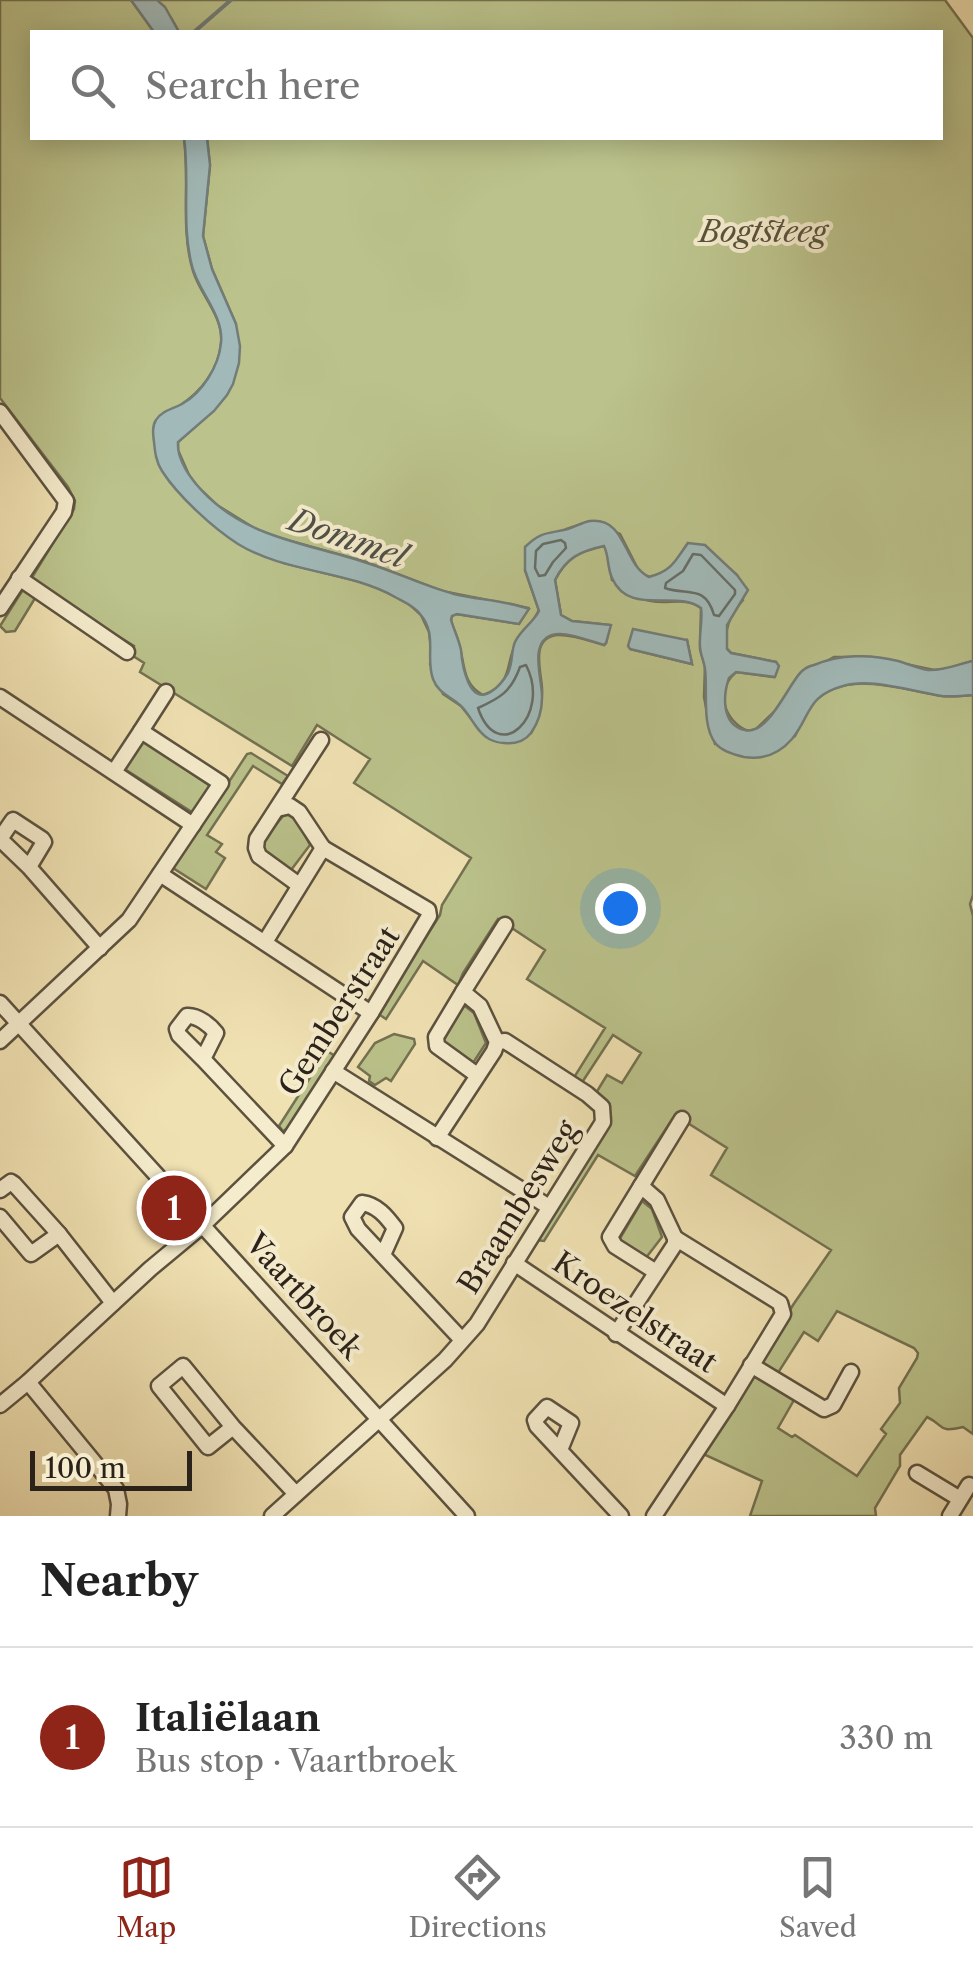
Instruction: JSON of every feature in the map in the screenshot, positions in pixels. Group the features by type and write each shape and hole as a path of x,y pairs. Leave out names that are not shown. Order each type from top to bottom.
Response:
{"street":[{"path":"0,608 64,512 66,501 61,490 3,423"},
{"path":"19,578 127,652"},
{"path":"114,772 166,692"},
{"path":"0,696 193,824"},
{"path":"0,1042 129,920 221,783 142,731"},
{"path":"299,884 259,856 257,839 321,740"},
{"name":"Gemberstraat","path":"0,1405 202,1226 284,1146 430,916 428,910 323,848 299,812 290,806 277,809"},
{"path":"265,942 323,848"},
{"path":"30,867 100,948"},
{"path":"160,874 371,1013"},
{"path":"477,1075 438,1046 436,1037 505,926"},
{"path":"437,1138 497,1042 480,1006 463,992"},
{"name":"Vaartbroek","path":"0,1002 467,1516"},
{"name":"Braambesweg","path":"272,1516 445,1360 477,1324 603,1122 602,1108 586,1094 506,1041 497,1042"},
{"path":"203,1059 284,1146"},
{"path":"333,1071 548,1207"},
{"path":"656,1272 614,1246 610,1237 682,1119"},
{"path":"0,1190 11,1182 14,1184 114,1303"},
{"path":"616,1334 675,1244 656,1200 641,1186"},
{"path":"0,1218 31,1254 59,1234"},
{"path":"654,1516 783,1314 780,1303 675,1238"},
{"path":"382,1255 462,1340"},
{"name":"Kroezelstraat","path":"514,1263 727,1406"},
{"path":"751,1364 824,1409 834,1405 851,1372"},
{"path":"233,1427 208,1448 158,1386 183,1366 296,1494"},
{"path":"28,1382 116,1489 118,1516"},
{"path":"560,1450 620,1516"},
{"path":"917,1473 960,1499"},
{"path":"950,1516 970,1485"}],"green space":[{"path":"0,0 131,0 153,30 30,30 30,140 184,140 189,255 196,280 219,324 221,343 207,380 179,406 170,482 239,544 284,563 373,585 409,604 421,615 429,632 430,664 443,694 461,706 486,737 531,733 542,699 540,648 549,637 563,635 606,643 610,625 572,621 561,615 555,580 575,556 604,546 612,580 626,589 646,600 689,602 701,608 704,697 715,744 795,736 814,702 842,686 875,684 942,696 973,695 973,1434 963,1427 945,1429 927,1417 900,1455 900,1466 875,1508 876,1516 750,1516 762,1481 701,1453 752,1373 794,1400 778,1428 857,1476 886,1434 881,1429 900,1403 899,1388 918,1353 837,1311 818,1341 804,1332 776,1376 758,1363 831,1250 711,1175 727,1148 675,1115 635,1176 598,1155 544,1241 535,1240 611,1118 607,1103 596,1093 607,1075 622,1083 641,1053 613,1035 581,1084 573,1079 605,1028 527,979 545,950 498,919 458,985 423,961 386,1019 377,1013 440,915 442,905 471,858 354,783 370,759 317,725 292,766 140,672 144,663 130,654 134,646 33,584 31,579 74,509 75,501 0,398","holes":["687,640 692,664 630,649"]},
{"name":"Bogtsteeg","path":"157,0 945,0 973,38 973,661 934,670 872,657 834,657 797,678 775,711 756,729 748,731 728,713 725,688 736,672 774,677 776,662 727,649 729,623 743,600 737,575 688,543 668,568 649,577 640,573 620,534 590,521 566,529 525,570 539,610 516,644 504,679 483,695 465,673 452,616 519,624 528,608 442,591 366,562 262,533 217,505 198,487 178,450 178,442 213,411 236,324 212,269 203,236 210,165 207,140 943,140 943,30 178,30"},
{"path":"24,588 37,595 15,631 6,632 0,626"},
{"path":"144,740 212,787 195,814 123,768"},
{"path":"251,753 288,776 282,784 253,766 207,835 222,844 216,852 225,858 206,889 173,868"},
{"path":"286,812 299,824 310,845 291,870 262,853 260,845"},
{"path":"461,1003 474,1013 486,1043 469,1064 442,1044 440,1037"},
{"path":"394,1034 414,1039 415,1044 391,1081 386,1078 375,1085 358,1067 375,1043"},
{"path":"327,1051 335,1056 283,1131 279,1126"},
{"path":"642,1201 652,1209 662,1237 645,1259 619,1240"}],"water":[{"path":"131,0 157,0 178,30 153,30"},
{"path":"184,140 207,140 210,165 203,236 212,269 236,324 240,346 239,363 227,395 178,442 183,464 214,502 253,527 443,591 529,609 519,624 452,616 465,674 478,694 492,691 505,677 515,642 539,611 525,570 525,547 540,536 590,521 611,526 634,563 649,577 668,568 688,543 705,545 748,590 727,625 727,649 779,666 775,677 736,672 729,678 726,708 737,727 753,730 762,725 806,668 845,657 888,659 928,670 973,661 973,695 942,696 866,683 843,686 816,701 782,749 751,758 729,752 716,744 708,728 700,649 701,608 679,601 641,600 620,590 612,578 604,546 575,557 555,580 561,615 572,621 611,625 606,643 564,634 545,639 538,663 541,707 533,729 515,743 484,736 464,709 435,684 428,630 415,609 357,581 276,561 238,544 197,511 160,468 154,446 155,422 203,386 217,361 221,343 219,323 195,275 189,250"},
{"path":"633,629 687,640 692,664 630,649"}],"waterway":[{"path":"196,30 231,0"}],"place":[{"name":"Italiëlaan","path":"174,1208"}],"water label":[{"name":"Dommel","path":"348,538"}]}
